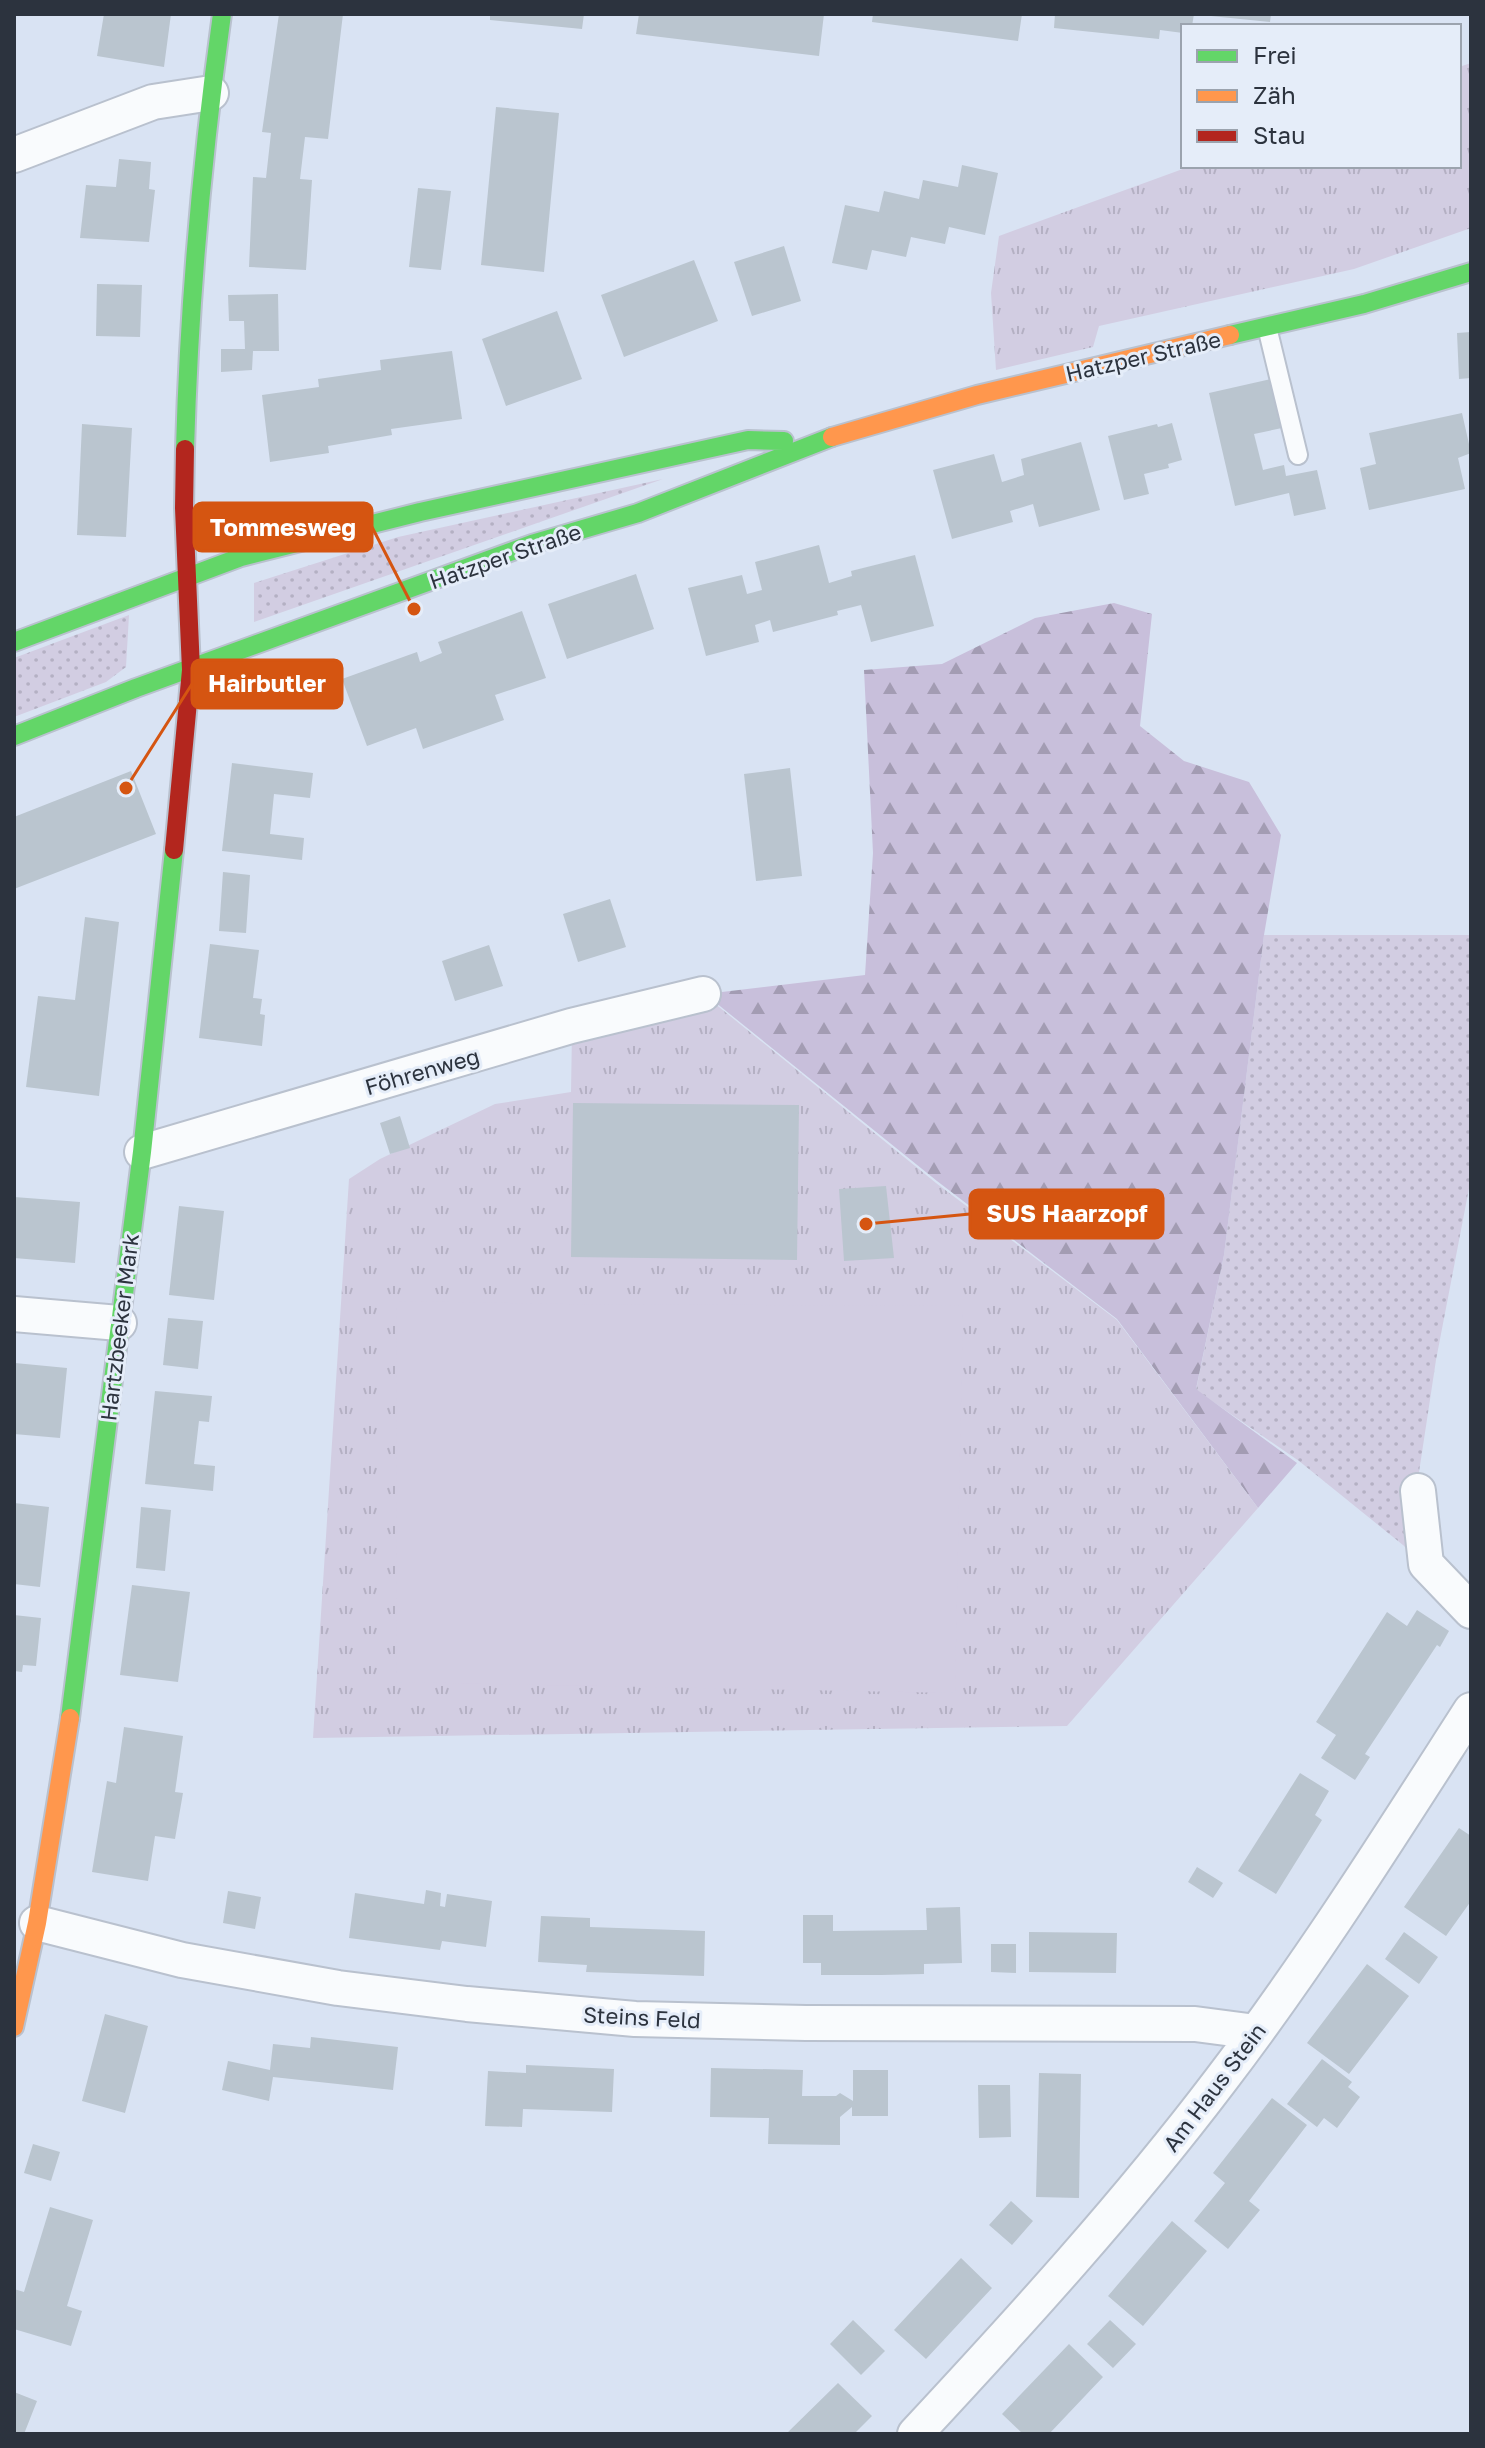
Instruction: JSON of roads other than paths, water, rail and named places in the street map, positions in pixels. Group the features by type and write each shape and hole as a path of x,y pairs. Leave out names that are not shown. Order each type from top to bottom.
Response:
{"main road":[{"name":"Hartzbeeker Mark","path":"14,2027 37,1923 57,1808 83,1627 142,1152 186,741 191,670 184,508 188,344 211,93 222,14"},
{"name":"Hatzper Straße","path":"14,736 136,688 532,544 638,513 815,442 977,395 1364,304 1471,272"},
{"name":"Hatzper Straße","path":"14,642 241,557 420,512 748,440 815,442"}],"street":[{"path":"14,155 153,102 211,93"},
{"name":"Föhrenweg","path":"142,1152 571,1026 703,994"},
{"path":"14,1314 119,1323"},
{"path":"1418,1491 1426,1564 1471,1611"},
{"name":"Am Haus Stein","path":"915,2434 1042,2298 1157,2161 1331,1930 1471,1710"},
{"name":"Steins Feld","path":"37,1923 182,1960 323,1985 498,2007 635,2019 806,2023 1195,2024 1256,2032"}],"lane":[{"path":"1267,327 1298,455"}],"place":[{"name":"Tommesweg","path":"414,609"},
{"name":"Hairbutler","path":"126,788"},
{"name":"SUS Haarzopf","path":"866,1224"}]}
